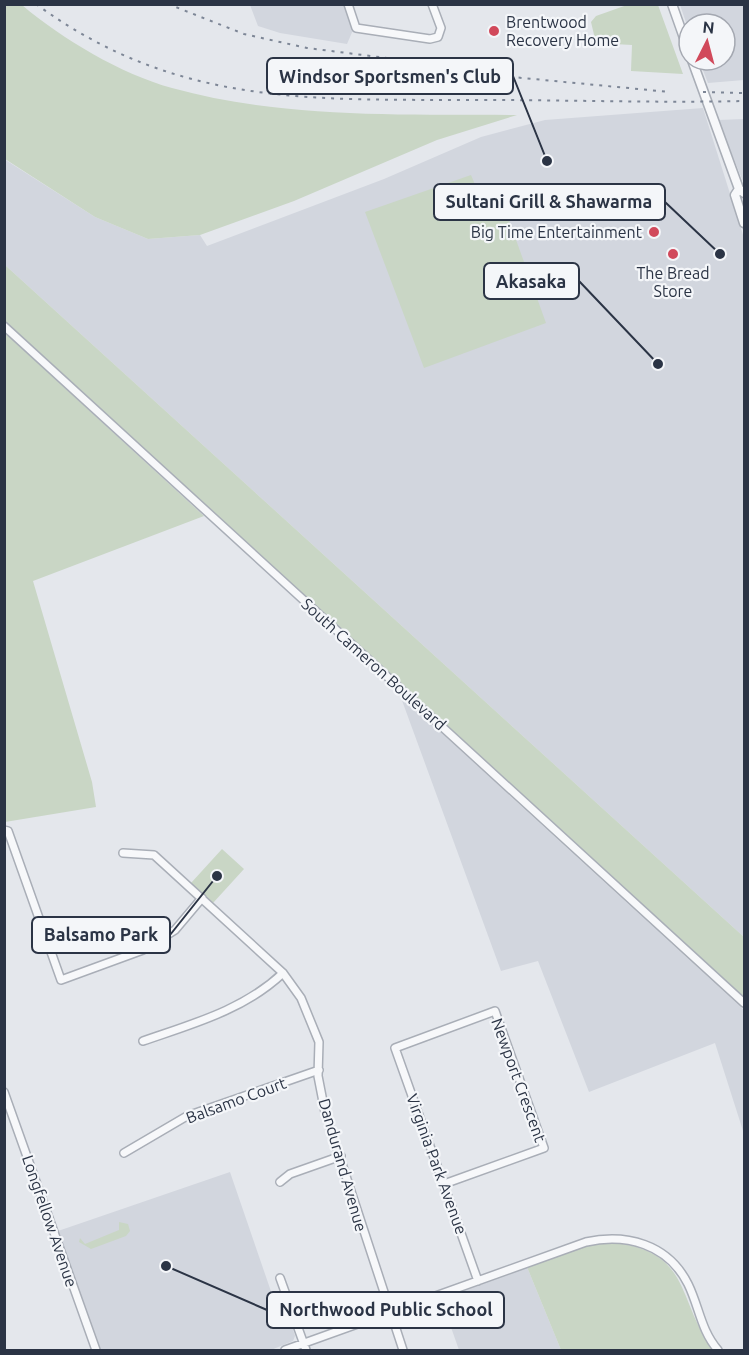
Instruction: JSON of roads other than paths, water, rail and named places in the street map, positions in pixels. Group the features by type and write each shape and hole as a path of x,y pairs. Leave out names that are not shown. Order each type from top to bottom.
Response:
{"street":[{"path":"348,4 356,28 430,39 438,37 441,28 432,4"},
{"path":"697,72 742,191 735,195 744,223"},
{"name":"South Cameron Boulevard","path":"4,326 744,1003"},
{"path":"4,830 8,831 61,980 143,950 175,930 202,898"},
{"name":"Dandurand Avenue","path":"123,853 154,855 283,973 301,998 319,1042 319,1070 325,1112 358,1206 363,1234 403,1350"},
{"path":"143,1041 213,1017 243,1002 283,973"},
{"name":"Newport Crescent","path":"395,1048 495,1011 544,1148 444,1184"},
{"name":"Virginia Park Avenue","path":"395,1048 478,1281"},
{"name":"Balsamo Court","path":"124,1153 187,1116 319,1070"},
{"name":"Longfellow Avenue","path":"4,1092 96,1350"},
{"path":"280,1182 290,1174 341,1156"},
{"path":"285,1350 305,1347 390,1313 586,1242 607,1237 625,1238 660,1252 677,1267 687,1284 704,1329 718,1350"},
{"path":"280,1278 305,1347"}],"railway":[{"path":"36,4 89,38 143,63 197,80 251,91 307,97 364,99 744,101"},
{"path":"168,4 244,34 307,48 434,64 491,75 670,92"},
{"path":"703,92 744,93"}],"place":[{"name":"Brentwood Recovery Home","path":"494,31"},
{"name":"Windsor Sportsmen's Club","path":"547,161"},
{"name":"Big Time Entertainment","path":"654,232"},
{"name":"The Bread Store","path":"673,254"},
{"name":"Sultani Grill & Shawarma","path":"720,254"},
{"name":"Akasaka","path":"658,364"},
{"name":"Balsamo Park","path":"217,876"},
{"name":"Northwood Public School","path":"166,1266"}]}
